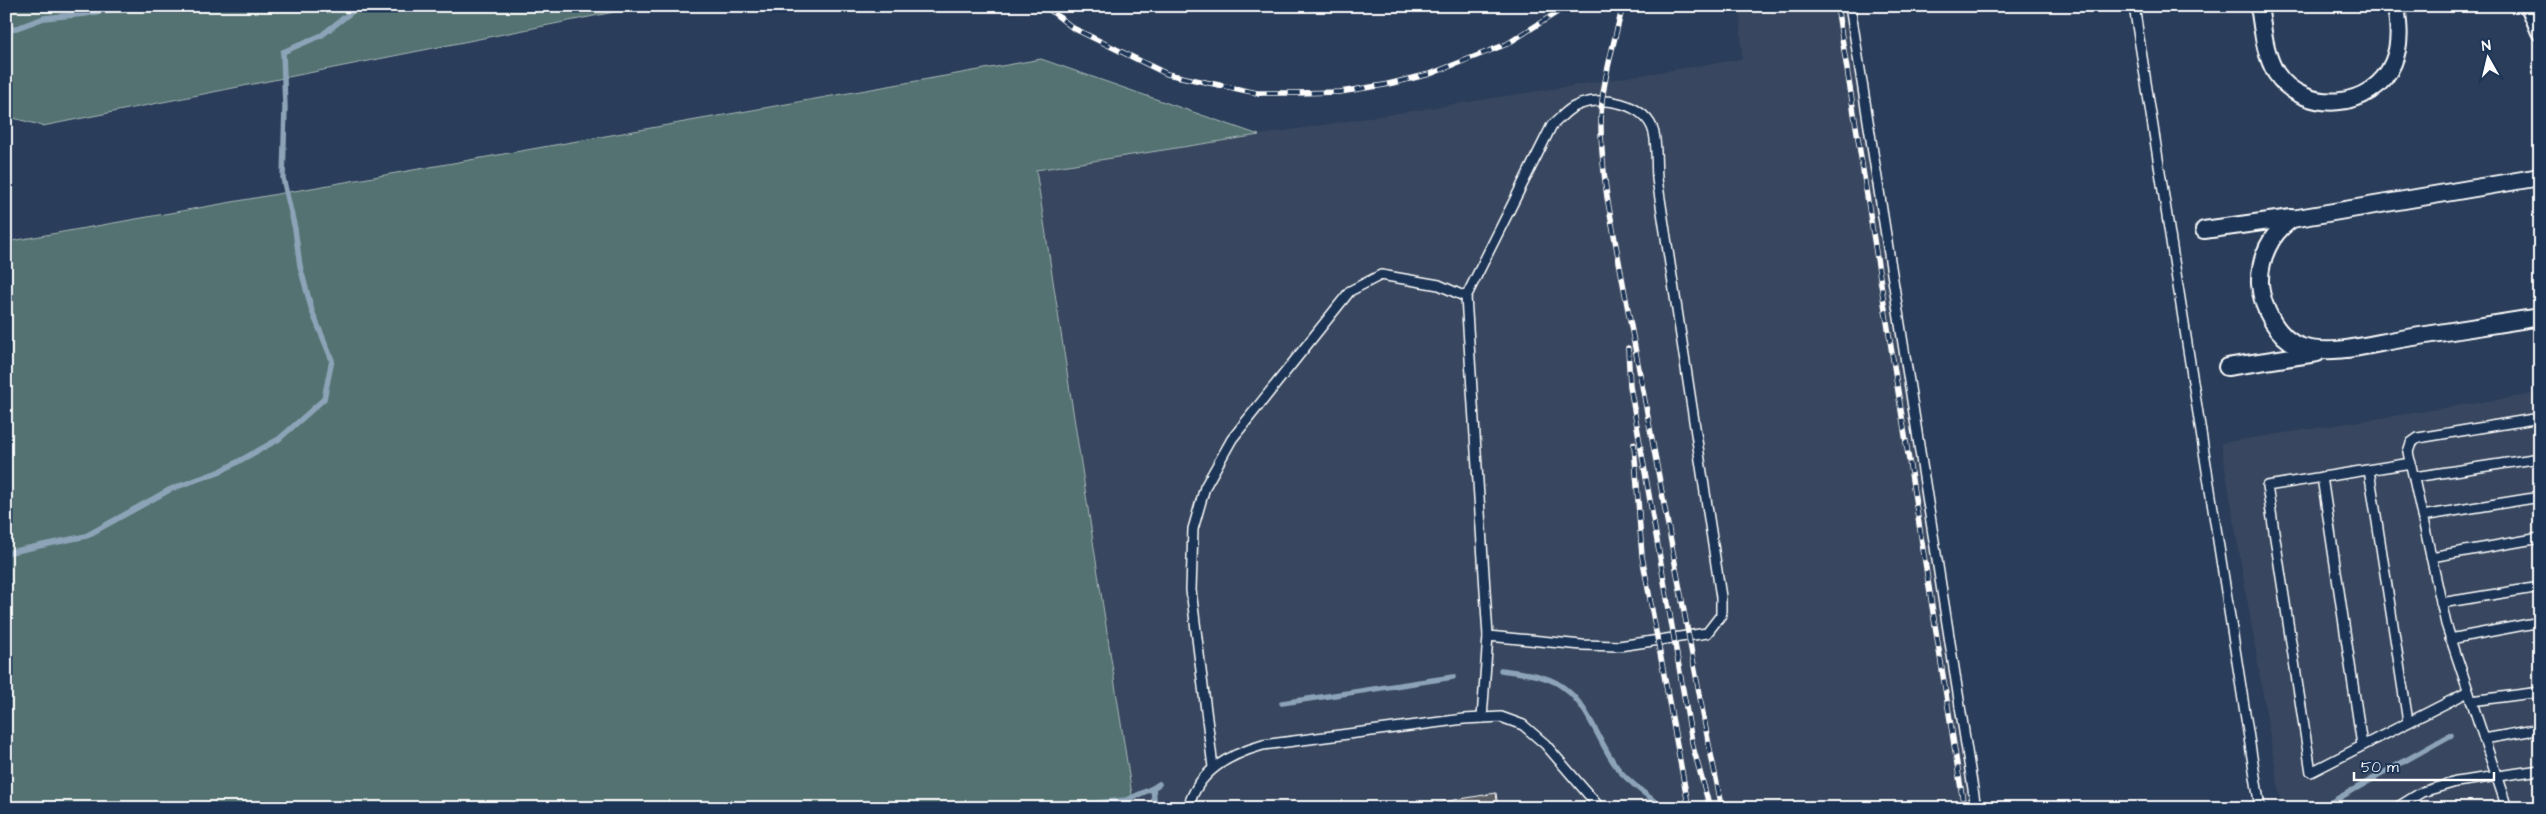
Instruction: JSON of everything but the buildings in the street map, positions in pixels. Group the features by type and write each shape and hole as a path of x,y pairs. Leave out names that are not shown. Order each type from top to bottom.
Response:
{"street":[{"path":"2259,6 2269,60 2277,73 2298,94 2311,100 2327,102 2342,101 2359,96 2371,89 2392,65 2399,34 2396,6"},
{"path":"2529,6 2540,32"},
{"path":"2204,230 2309,215 2540,177"},
{"path":"2309,215 2292,219 2279,228 2268,245 2260,279 2261,296 2266,309 2290,342 2303,348 2344,349"},
{"path":"2228,367 2540,317"}],"lane":[{"path":"1850,6 1976,808"},
{"path":"2134,6 2260,808"},
{"path":"1482,718 1488,636 1466,298 1552,125 1576,106 1602,102 1627,105 1645,115 1654,132 1657,179 1721,597 1721,616 1707,632 1619,646 1582,645 1488,636"},
{"path":"1213,767 1192,590 1193,529 1205,487 1232,439 1350,291 1381,276 1439,285 1466,298"},
{"path":"2507,808 2450,639 2408,452 2411,443 2418,438 2540,418"},
{"path":"2414,478 2540,458"},
{"path":"2411,464 2267,486 2311,772 2468,692"},
{"path":"2369,470 2408,722"},
{"path":"2322,478 2362,745"},
{"path":"2422,516 2540,497"},
{"path":"2431,557 2540,538"},
{"path":"2441,603 2540,587"},
{"path":"2450,639 2540,622"},
{"path":"2471,701 2540,692"},
{"path":"1188,808 1192,792 1213,767 1241,751 1263,745 1482,718 1500,718 1523,725 1545,744 1600,808"},
{"path":"2484,739 2540,730"},
{"path":"2396,808 2422,792 2456,782 2540,770"}],"shaded area":[{"path":"1740,6 1850,6 1976,808 1134,808 1036,170 1742,59"},
{"path":"2540,393 2540,808 2282,808 2221,443"}],"green space":[{"path":"6,6 644,6 43,126 6,116"},
{"path":"1041,59 1259,135 1036,170 1134,808 12,808 6,769 6,242"}],"waterway":[{"path":"6,32 44,18 85,14 129,6"},
{"path":"6,553 86,536 171,489 221,471 279,439 324,399 332,360 312,311 300,266 295,229 283,178 285,107 283,52 322,35 359,6"},
{"path":"1501,670 1546,678 1570,693 1586,713 1619,770 1663,808"},
{"path":"1282,703 1453,677"},
{"path":"2321,808 2451,735"},
{"path":"1155,808 1153,788 1159,784"},
{"path":"1039,808 1127,800 1153,788"}],"railway":[{"path":"1045,6 1073,28 1167,74 1257,93 1340,92 1384,85 1430,74 1507,44 1567,6"},
{"path":"1623,6 1608,65 1602,101 1601,137 1607,197 1722,808"},
{"path":"1837,6 1964,808"},
{"path":"1628,348 1630,386 1693,747 1710,808"},
{"path":"1634,444 1642,556 1688,804"}]}
